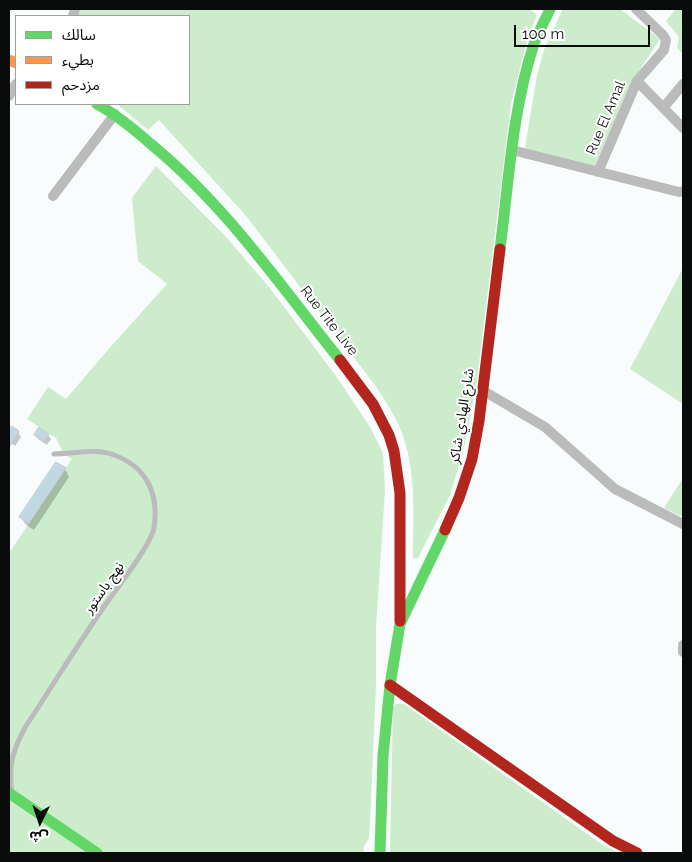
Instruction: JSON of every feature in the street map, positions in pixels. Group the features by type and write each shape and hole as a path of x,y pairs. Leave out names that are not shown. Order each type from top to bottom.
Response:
{"street":[{"name":"شارع الهادي شاكر","path":"379,852 383,756 390,685 400,624 449,522 467,474 476,441 512,150 527,68 535,42 550,9"},
{"name":"Rue El Amal","path":"598,172 637,81 664,50 666,40 636,9"},
{"path":"637,81 683,128"},
{"path":"664,107 683,84"},
{"path":"54,196 110,110"},
{"name":"Rue Tite Live","path":"110,110 164,153 214,201 273,273 346,368 381,419 394,450 399,482 400,624"},
{"path":"512,150 680,192 683,191"},
{"path":"482,390 545,427 615,489 683,524"},
{"path":"683,645 683,652"},
{"path":"390,685 613,841 637,853"},
{"path":"10,794 97,853"}],"lane":[{"name":"نهج باستور","path":"10,794 12,756 16,744 94,622 141,553 153,530 154,507 146,477 125,460 112,454 98,452 54,454"}],"green space":[{"path":"80,9 529,9 537,15 527,40 511,104 476,388 463,452 450,495 418,558 413,558 413,492 409,459 400,428 377,388 247,217 159,120 148,130 118,105 190,105 190,15 77,15"},
{"path":"563,9 620,9 660,39 633,80 594,168 525,148 537,75 545,47"},
{"path":"676,9 683,9 683,54 677,48 679,37 666,21"},
{"path":"156,166 227,238 269,287 336,376 370,427 383,453 385,490 376,628 376,684 370,824 369,838 364,846 363,853 9,853 9,553 72,459 64,454 56,438 27,419 48,387 66,399 167,284 138,261 132,198"},
{"path":"683,268 683,404 630,369"},
{"path":"683,478 683,517 664,508"},
{"path":"396,704 404,704 603,845 619,853 390,853 393,707"}],"building":[{"path":"12,426 19,431 9,448 9,431"},
{"path":"39,427 49,434 44,441 34,435"},
{"path":"56,462 66,468 29,523 19,517"}],"traffic: fast":[{"path":"500,249 512,146 521,94 537,35 550,9"},
{"path":"99,105 139,134 204,194 274,275 340,360"},
{"path":"380,853 383,756 390,685 400,624 445,530"},
{"path":"9,793 97,853"}],"traffic: slow":[{"path":"9,60 15,63"}],"traffic: jam":[{"path":"445,530 459,498 472,459 479,421 500,249"},
{"path":"340,360 373,404 389,435 394,451 400,493 400,621"},
{"path":"390,685 613,841 637,853"}]}
